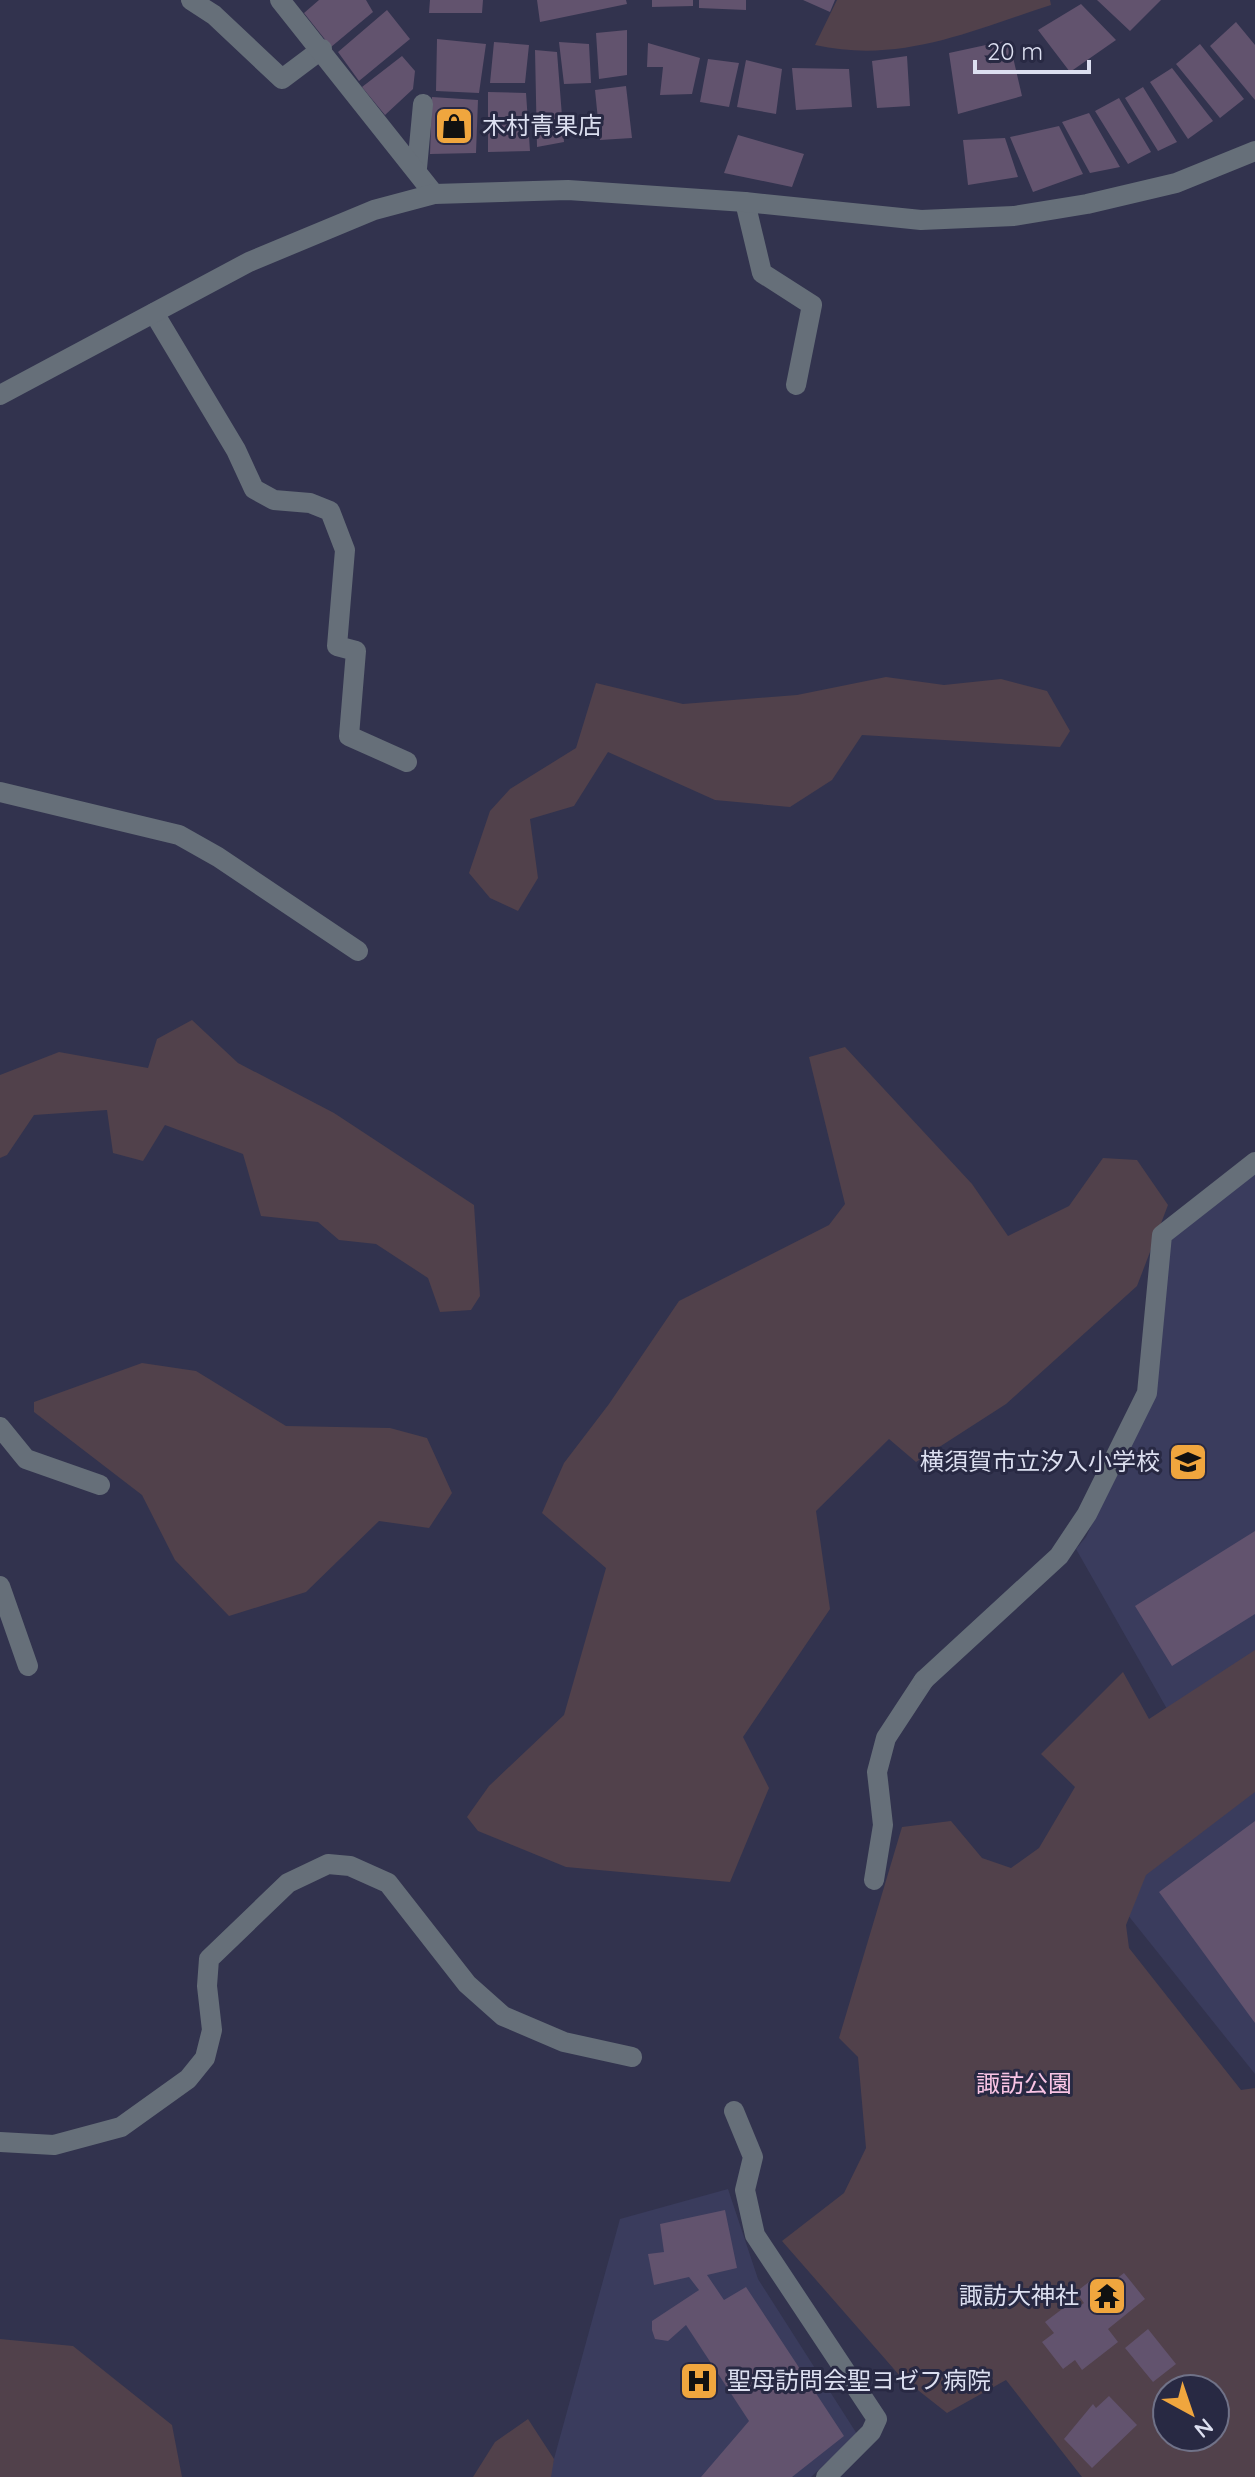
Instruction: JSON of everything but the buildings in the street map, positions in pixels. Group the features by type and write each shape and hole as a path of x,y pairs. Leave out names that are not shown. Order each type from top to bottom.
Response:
{"street":[{"path":"191,0 214,15 282,79 322,49"},
{"path":"280,0 417,168 434,194"},
{"path":"417,168 423,104"},
{"path":"0,395 249,262 374,210 434,194 568,190 745,202 921,220 1014,216 1087,204 1176,183 1255,151"},
{"path":"745,202 762,273 812,305 796,385"},
{"path":"154,313 236,450 254,489 274,500 310,503 330,511 345,550 337,646 356,651 349,736 407,762"},
{"path":"0,792 179,835 218,857 358,951"},
{"path":"874,1880 883,1825 877,1772 886,1738 924,1680 1059,1556 1087,1514 1147,1393 1162,1235 1255,1162"},
{"path":"0,1427 26,1459 100,1485"},
{"path":"0,1586 28,1666"},
{"path":"0,2142 54,2145 121,2127 188,2079 205,2058 212,2030 207,1986 209,1959 288,1883 328,1864 350,1866 388,1883 467,1984 503,2016 564,2042 632,2057"},
{"path":"734,2111 753,2157 745,2190 755,2235 877,2419 871,2432 826,2477"}],"shaded area":[{"name":"横須賀市立汐入小学校","path":"1255,1170 1255,1659 1171,1716 1076,1549 1086,1537 1156,1387 1170,1223"},
{"path":"1255,1722 1255,2074 1075,1849"},
{"name":"聖母訪問会聖ヨゼフ病院","path":"728,2189 758,2279 857,2434 811,2477 549,2477 620,2219"}],"green space":[{"path":"837,0 1050,0 1051,5 963,34 906,48 847,50 815,45"},
{"path":"886,677 944,685 1001,679 1047,691 1070,731 1060,747 862,735 832,780 790,807 715,800 608,752 574,806 530,819 538,878 518,911 490,898 469,873 490,811 510,789 576,748 596,683 683,704 797,695"},
{"path":"192,1020 238,1063 334,1113 474,1205 480,1296 471,1310 440,1312 428,1278 376,1244 339,1240 318,1222 261,1216 243,1154 165,1125 143,1161 113,1153 107,1110 34,1115 7,1155 0,1158 0,1075 59,1052 148,1068 157,1039"},
{"path":"845,1047 972,1184 1008,1236 1069,1206 1103,1158 1137,1160 1168,1205 1137,1286 1006,1404 916,1462 889,1439 816,1511 830,1609 743,1737 769,1788 730,1882 566,1867 478,1831 467,1817 489,1786 564,1715 606,1568 542,1513 564,1463 609,1404 679,1301 829,1225 845,1204 809,1057"},
{"path":"142,1363 196,1371 286,1426 390,1428 427,1438 452,1493 429,1528 379,1521 306,1592 229,1616 175,1560 142,1495 34,1412 34,1402"},
{"name":"諏訪公園","path":"1255,1650 1255,1792 1146,1875 1126,1925 1129,1948 1241,2090 1255,2088 1255,2477 1082,2477 1006,2380 947,2413 900,2376 782,2241 844,2193 866,2148 858,2057 839,2038 902,1827 951,1821 982,1858 1011,1868 1039,1848 1075,1787 1041,1754 1123,1672 1149,1719"},
{"path":"0,2339 73,2346 172,2425 182,2477 0,2477"},
{"path":"528,2419 554,2459 551,2477 473,2477 495,2442"}],"place":[{"name":"木村青果店","path":"454,126"},
{"name":"横須賀市立汐入小学校","path":"1188,1462"},
{"name":"諏訪大神社","path":"1107,2296"},
{"name":"聖母訪問会聖ヨゼフ病院","path":"699,2381"}]}
